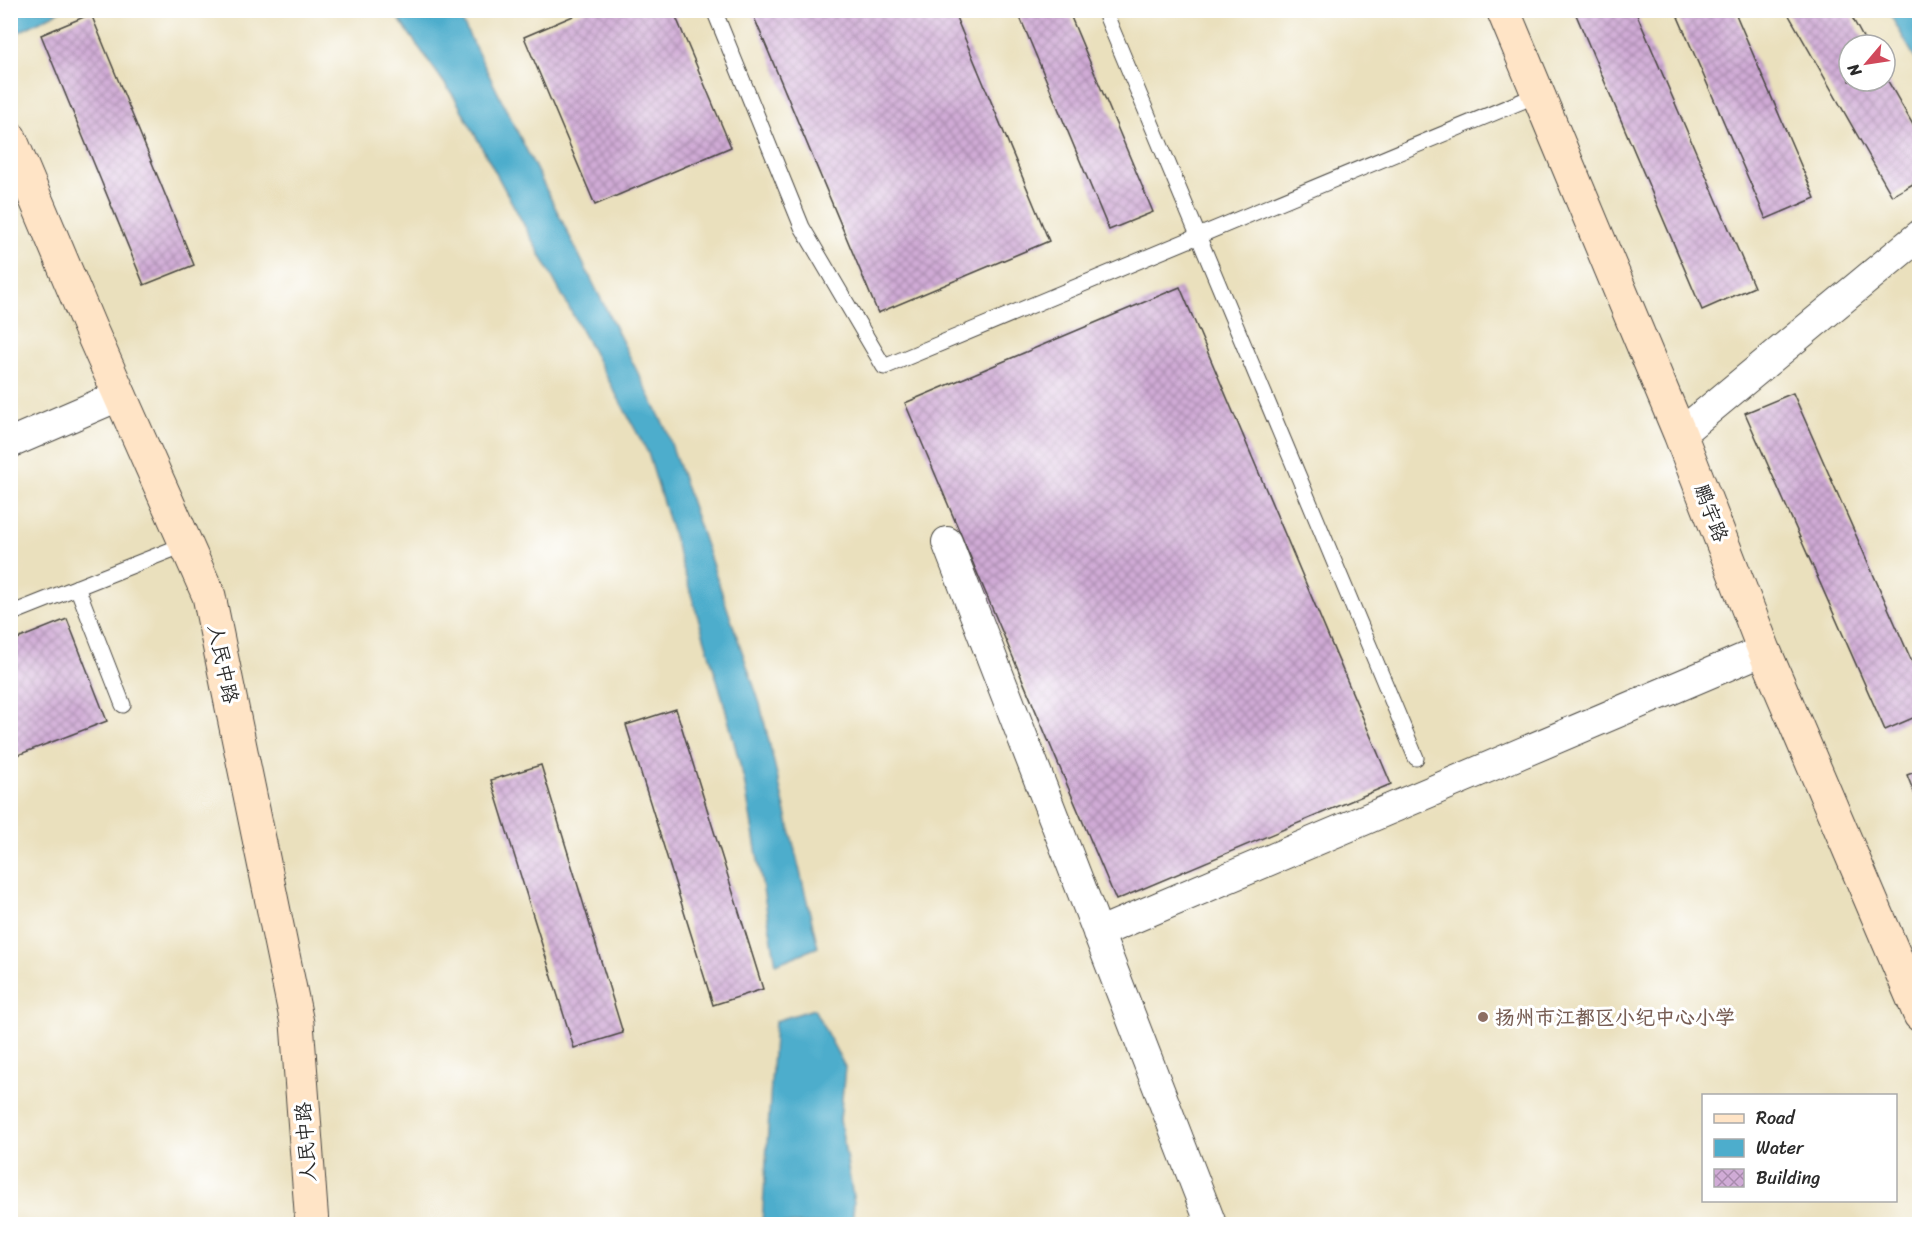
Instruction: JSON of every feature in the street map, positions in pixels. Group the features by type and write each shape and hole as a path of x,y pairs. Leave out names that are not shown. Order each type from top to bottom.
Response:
{"street":[{"name":"鹏宇路","path":"1503,10 1680,434 1764,650 1920,1015"},
{"name":"人民中路","path":"10,138 209,596 297,1023 312,1224"},
{"path":"1680,434 1920,235"},
{"path":"10,443 121,395"},
{"path":"948,542 1211,1224"},
{"path":"1098,933 1764,650"}],"lane":[{"path":"714,10 802,226 884,367 1539,94"},
{"path":"1104,10 1416,758"},
{"path":"10,614 186,544"},
{"path":"77,588 123,705"}],"water":[{"path":"11,10 60,10 60,11 11,36"},
{"path":"393,11 457,11 666,429 760,704 818,947 776,964 744,780 722,696 648,453 455,98"},
{"path":"1888,11 1919,11 1919,65"},
{"path":"814,1009 845,1067 840,1120 854,1203 852,1224 762,1224 775,1021"}],"building":[{"path":"587,10 673,10 731,147 595,205 524,37"},
{"path":"751,10 953,10 1049,241 878,313"},
{"path":"1017,10 1068,10 1153,212 1109,230"},
{"path":"1574,10 1635,10 1754,287 1702,310"},
{"path":"1675,10 1734,10 1815,198 1766,219"},
{"path":"1786,10 1848,10 1860,33 1837,33 1837,93 1895,93 1920,137 1920,180 1892,196"},
{"path":"91,14 194,265 144,285 41,35"},
{"path":"1180,287 1391,784 1116,900 905,403"},
{"path":"1793,393 1920,680 1920,715 1885,730 1745,413"},
{"path":"67,619 107,721 10,758 10,642"},
{"path":"676,709 763,989 713,1005 626,725"},
{"path":"541,765 623,1033 574,1048 491,780"},
{"path":"1920,770 1920,805 1919,805 1907,775"}],"place":[{"name":"扬州市江都区小纪中心小学","path":"1483,1017"}]}
